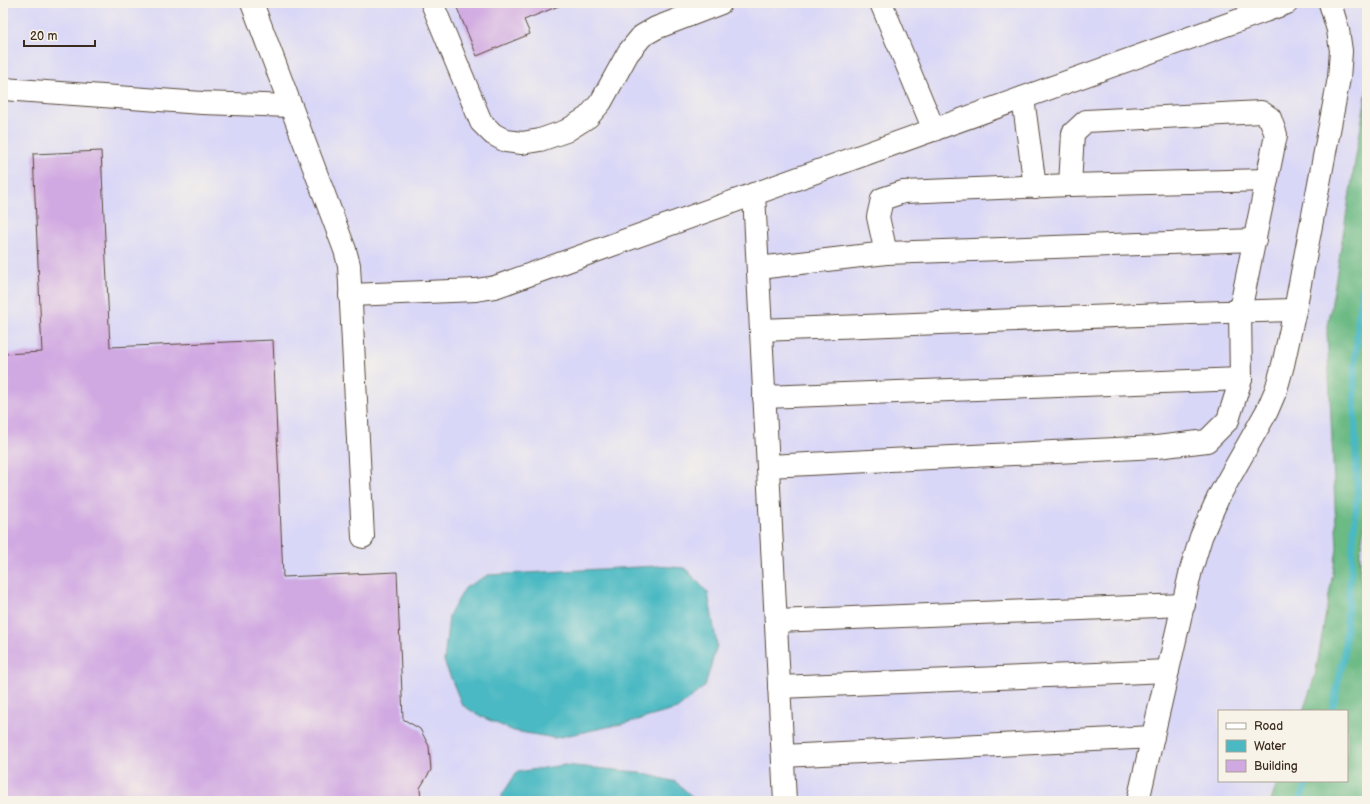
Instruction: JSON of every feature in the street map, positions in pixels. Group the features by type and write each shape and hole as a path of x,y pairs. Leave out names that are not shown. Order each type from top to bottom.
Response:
{"lane":[{"path":"252,3 345,250 349,265 363,537"},
{"path":"432,3 481,122 492,134 506,141 522,143 540,140 566,131 588,117 600,102 628,53 642,36 656,28 721,3"},
{"path":"881,3 934,130"},
{"path":"350,295 476,290 495,287 1287,3"},
{"path":"1138,801 1191,570 1201,537 1219,496 1267,411 1284,365 1339,78 1341,51 1338,30 1330,3"},
{"path":"3,89 202,103 291,106"},
{"path":"1022,98 1035,187"},
{"path":"768,466 1157,447 1207,441 1228,420 1241,379 1240,311 1276,136 1270,118 1261,112 1086,121 1073,134 1070,185"},
{"path":"886,253 878,217 882,199 902,192 1070,185 1267,180"},
{"path":"754,194 785,801"},
{"path":"758,268 886,253 1255,240"},
{"path":"761,330 1295,310"},
{"path":"764,397 1241,379"},
{"path":"776,621 1184,605"},
{"path":"779,687 1168,671"},
{"path":"783,756 1153,737"}],"shaded area":[{"path":"3,3 1367,3 1367,89 1327,332 1337,549 1315,676 1303,710 1218,710 1218,782 1278,782 1271,801 3,801"},
{"path":"1367,512 1367,687 1362,672 1360,552"}],"green space":[{"path":"1367,89 1367,512 1360,552 1362,672 1367,687 1367,801 1271,801 1278,782 1348,782 1348,710 1303,710 1315,676 1337,549 1327,332"}],"water":[{"path":"657,566 685,568 708,593 717,645 705,686 677,709 631,722 555,738 514,731 482,717 462,705 444,661 449,616 465,588 488,575"},
{"path":"564,765 637,772 676,782 697,801 501,801 502,795 517,772"}],"building":[{"path":"455,3 566,3 524,20 530,34 477,56"},
{"path":"101,151 110,347 273,340 283,577 397,572 403,719 420,729 429,746 431,770 420,788 421,801 3,801 3,354 42,352 33,154"}],"waterway":[{"path":"1332,710 1344,656 1357,495 1354,379 1359,308 1367,266"},
{"path":"1300,801 1308,782"}]}
